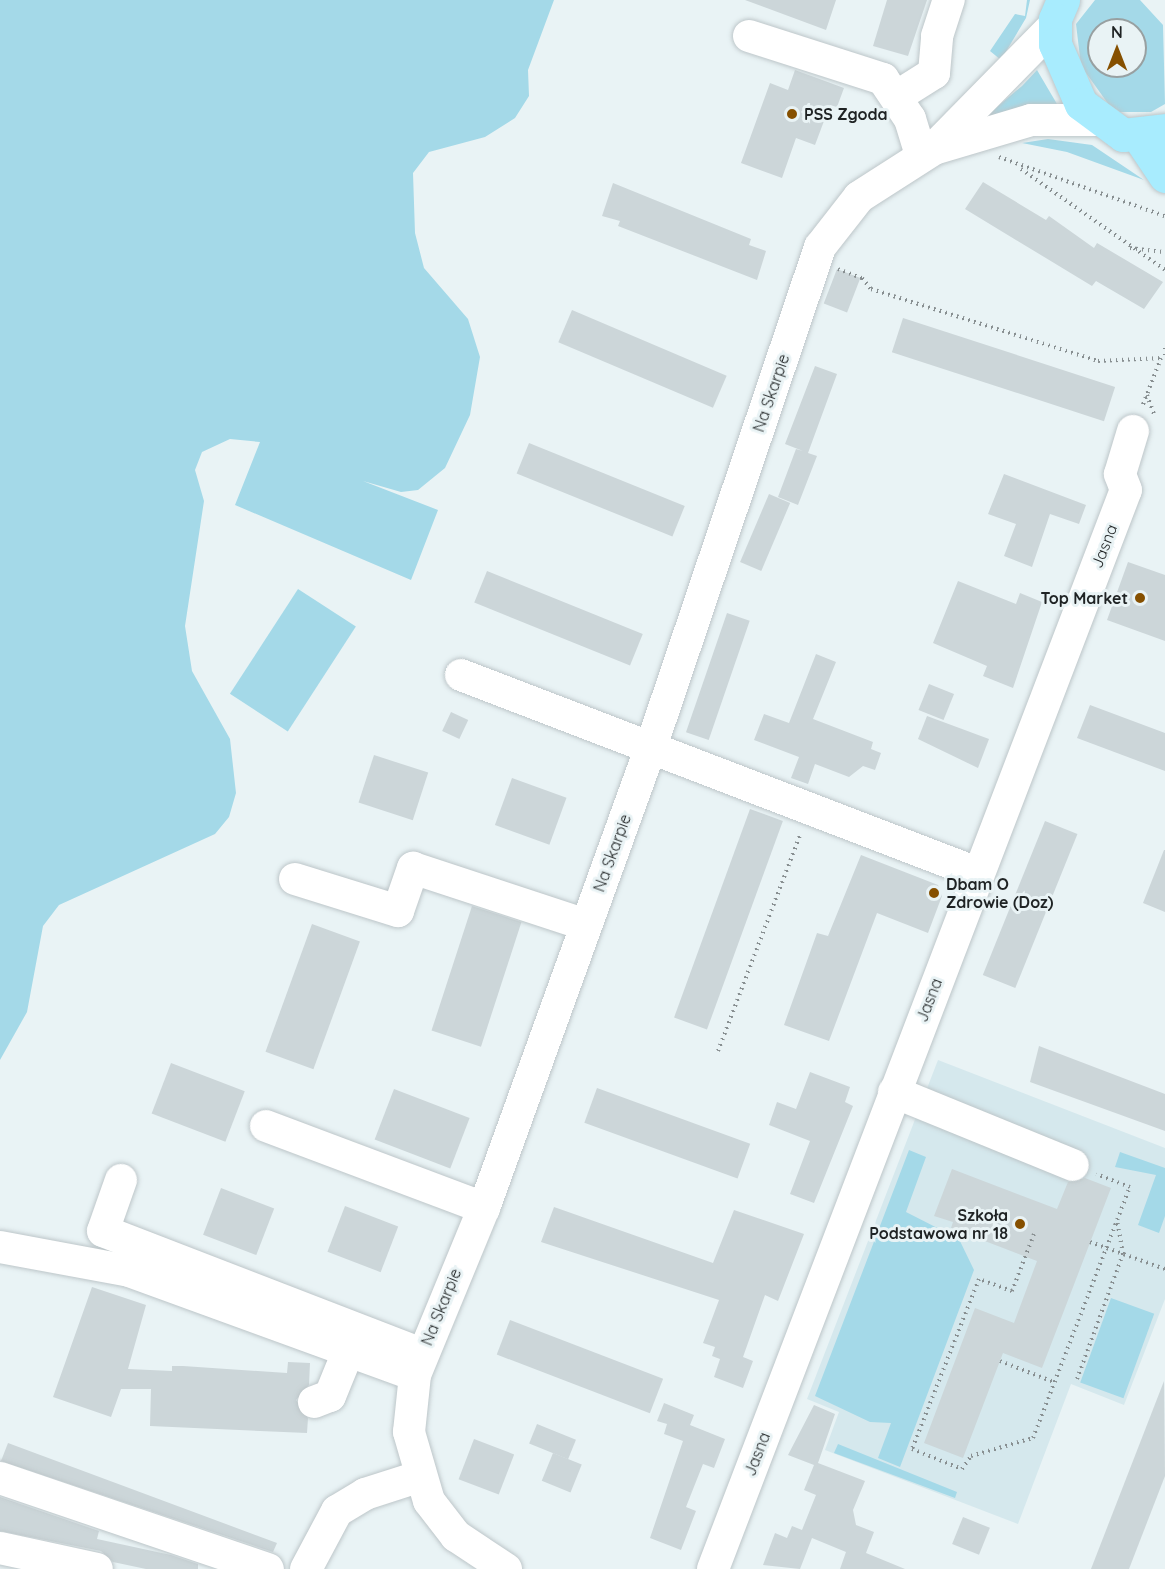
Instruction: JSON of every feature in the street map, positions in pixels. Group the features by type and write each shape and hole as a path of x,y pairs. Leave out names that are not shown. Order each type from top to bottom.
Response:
{"main road":[{"path":"1059,8 1063,73 1097,120 1123,135 1152,133 1165,176"}],"street":[{"path":"896,96 934,73 937,36 950,0"},
{"path":"928,153 1059,8"},
{"path":"749,36 883,79 910,119 928,153"},
{"path":"928,153 1031,120 1097,120"},
{"name":"Na Skarpie","path":"506,1569 456,1536 418,1477 410,1432 418,1365 484,1208 651,747 820,247 859,197 928,153"},
{"name":"Jasna","path":"713,1569 977,873 1126,490 1120,474 1133,431"},
{"path":"461,675 977,873"},
{"path":"295,879 398,911 413,867 586,925"},
{"path":"894,1092 1073,1165"},
{"path":"266,1126 484,1208"},
{"path":"121,1180 103,1231 418,1365"},
{"path":"0,1247 125,1281 348,1352 418,1365"},
{"path":"314,1402 330,1396 348,1352"},
{"path":"306,1569 337,1511 365,1494 418,1477"},
{"path":"0,1479 268,1569"},
{"path":"0,1548 98,1569"}],"path":[{"path":"994,151 1128,248 1165,270"},
{"path":"1020,168 1165,216"},
{"path":"1128,248 1165,252"},
{"path":"826,265 862,278 871,288 1098,361 1163,359"},
{"path":"1133,431 1163,359 1165,348"},
{"path":"718,1051 806,821"},
{"path":"1034,1234 1012,1291 979,1279 912,1449 962,1469 971,1456 1033,1438 1130,1186 1073,1165"},
{"path":"1077,1379 1123,1254 1117,1220"},
{"path":"1090,1242 1165,1269"},
{"path":"1000,1361 1054,1382"}],"shaded area":[{"path":"0,0 554,0 528,70 529,96 515,118 485,137 429,152 413,173 415,233 424,268 468,319 480,357 470,415 445,468 418,490 401,492 363,481 438,510 411,580 235,505 260,442 230,439 202,452 195,470 204,501 185,626 192,671 230,739 236,793 229,817 215,834 59,905 43,926 27,1012 0,1060"},
{"path":"1027,0 1030,0 1026,18 1001,60 990,51 1015,14 1025,16"},
{"path":"1095,0 1140,0 1163,25 1165,104 1151,112 1120,112 1109,105 1090,78 1147,78 1147,18 1087,18 1087,74 1081,66 1076,24"},
{"path":"1037,70 1057,104 985,117 1022,86"},
{"path":"1048,139 1092,145 1144,180 1067,152 1022,143"},
{"path":"298,589 356,627 288,731 230,694"},
{"name":"Szkoła Podstawowa nr 18","path":"938,1060 1165,1148 1165,1299 1124,1405 1071,1384 1018,1524 825,1450 839,1412 807,1399"},
{"path":"909,1150 926,1157 906,1212 959,1239 974,1270 900,1467 878,1458 891,1423 870,1422 815,1396"},
{"path":"1120,1152 1165,1168 1165,1216 1159,1233 1138,1225 1156,1175 1115,1167"},
{"path":"1111,1298 1154,1314 1123,1398 1080,1383"},
{"path":"838,1444 957,1492 955,1498 834,1453"}],"building":[{"path":"745,0 836,0 826,30"},
{"path":"887,0 927,0 908,56 873,46"},
{"path":"795,70 844,88 837,107 830,105 815,145 796,138 782,178 741,163 770,83 788,90"},
{"path":"983,182 1046,220 1049,216 1094,248 1097,243 1163,282 1144,309 1096,281 1092,286 965,209"},
{"path":"613,183 751,239 749,245 766,251 757,280 618,226 620,221 602,216"},
{"path":"837,269 860,278 847,313 824,304"},
{"path":"572,310 727,376 713,408 558,342"},
{"path":"903,318 1115,387 1104,421 892,352"},
{"path":"815,366 837,374 808,453 817,456 798,505 778,497 796,449 803,451 785,444"},
{"path":"529,443 685,506 672,537 517,474"},
{"path":"1004,474 1086,505 1079,524 1050,514 1032,567 1004,556 1016,524 988,514"},
{"path":"769,494 790,503 761,571 740,562"},
{"name":"Top Market","path":"1128,562 1165,575 1165,641 1107,620"},
{"path":"487,571 643,634 630,665 474,603"},
{"path":"958,581 1016,604 1020,593 1042,602 1013,688 983,676 987,666 933,643"},
{"path":"727,613 750,621 709,740 686,732"},
{"path":"816,654 836,662 813,719 873,742 871,749 881,753 875,770 863,766 849,777 815,764 808,784 791,778 799,757 754,740 764,714 789,723"},
{"path":"929,684 954,694 944,720 919,710"},
{"path":"1090,705 1165,733 1165,771 1077,738"},
{"path":"451,712 468,720 459,739 442,731"},
{"path":"927,716 989,739 978,768 918,739"},
{"path":"374,755 428,773 413,820 359,803"},
{"path":"512,778 567,798 549,845 495,825"},
{"path":"750,809 783,821 707,1030 674,1018"},
{"path":"1045,821 1077,834 1015,988 983,975"},
{"path":"1165,850 1165,912 1143,903"},
{"path":"861,855 938,885 942,896 928,933 877,913 829,1041 784,1025 817,933 828,936"},
{"path":"472,906 521,922 481,1047 432,1031"},
{"path":"312,924 360,941 313,1069 265,1052"},
{"path":"1039,1046 1165,1094 1165,1131 1030,1082"},
{"path":"171,1063 245,1091 225,1142 152,1113"},
{"path":"810,1072 850,1087 845,1102 853,1106 814,1203 790,1194 810,1141 769,1125 777,1102 796,1109"},
{"path":"597,1088 750,1144 738,1179 584,1123"},
{"path":"394,1089 470,1118 450,1168 375,1139"},
{"path":"952,1169 1057,1209 1068,1182 1085,1178 1111,1188 1042,1368 1003,1353 963,1458 924,1443 975,1308 1014,1323 1037,1261 951,1228 953,1222 934,1216"},
{"path":"221,1188 274,1208 256,1255 203,1235"},
{"path":"345,1206 398,1226 381,1272 327,1252"},
{"path":"554,1207 713,1263 734,1210 804,1234 778,1301 765,1295 743,1357 753,1361 743,1388 714,1377 720,1359 712,1356 715,1347 703,1343 719,1300 541,1242"},
{"path":"92,1287 146,1305 128,1369 172,1371 172,1366 183,1366 287,1373 288,1362 310,1363 309,1385 296,1400 308,1418 307,1433 150,1426 151,1389 121,1389 111,1417 53,1397"},
{"path":"510,1320 663,1379 650,1413 497,1355"},
{"path":"1164,1381 1165,1476 1129,1569 1091,1569"},
{"path":"664,1403 694,1415 690,1425 725,1439 714,1468 703,1464 686,1507 696,1511 681,1550 650,1538 683,1441 664,1434 667,1424 657,1421"},
{"path":"814,1405 835,1414 818,1463 865,1481 853,1510 856,1525 874,1532 866,1553 905,1569 840,1569 846,1552 812,1538 800,1569 763,1565 775,1533 787,1538 792,1526 802,1530 816,1495 804,1490 814,1465 788,1455"},
{"path":"537,1424 576,1440 568,1459 529,1443"},
{"path":"474,1439 514,1454 499,1495 459,1479"},
{"path":"8,1443 277,1543 273,1552 1,1461"},
{"path":"553,1453 582,1465 571,1492 542,1481"},
{"path":"0,1497 99,1531 97,1539 171,1555 198,1564 198,1569 146,1569 113,1562 101,1551 0,1531"},
{"path":"963,1517 990,1528 979,1555 952,1544"}],"place":[{"name":"PSS Zgoda","path":"792,114"},
{"name":"Top Market","path":"1140,598"},
{"name":"Dbam O Zdrowie (Doz)","path":"934,893"},
{"name":"Szkoła Podstawowa nr 18","path":"1020,1224"}]}
